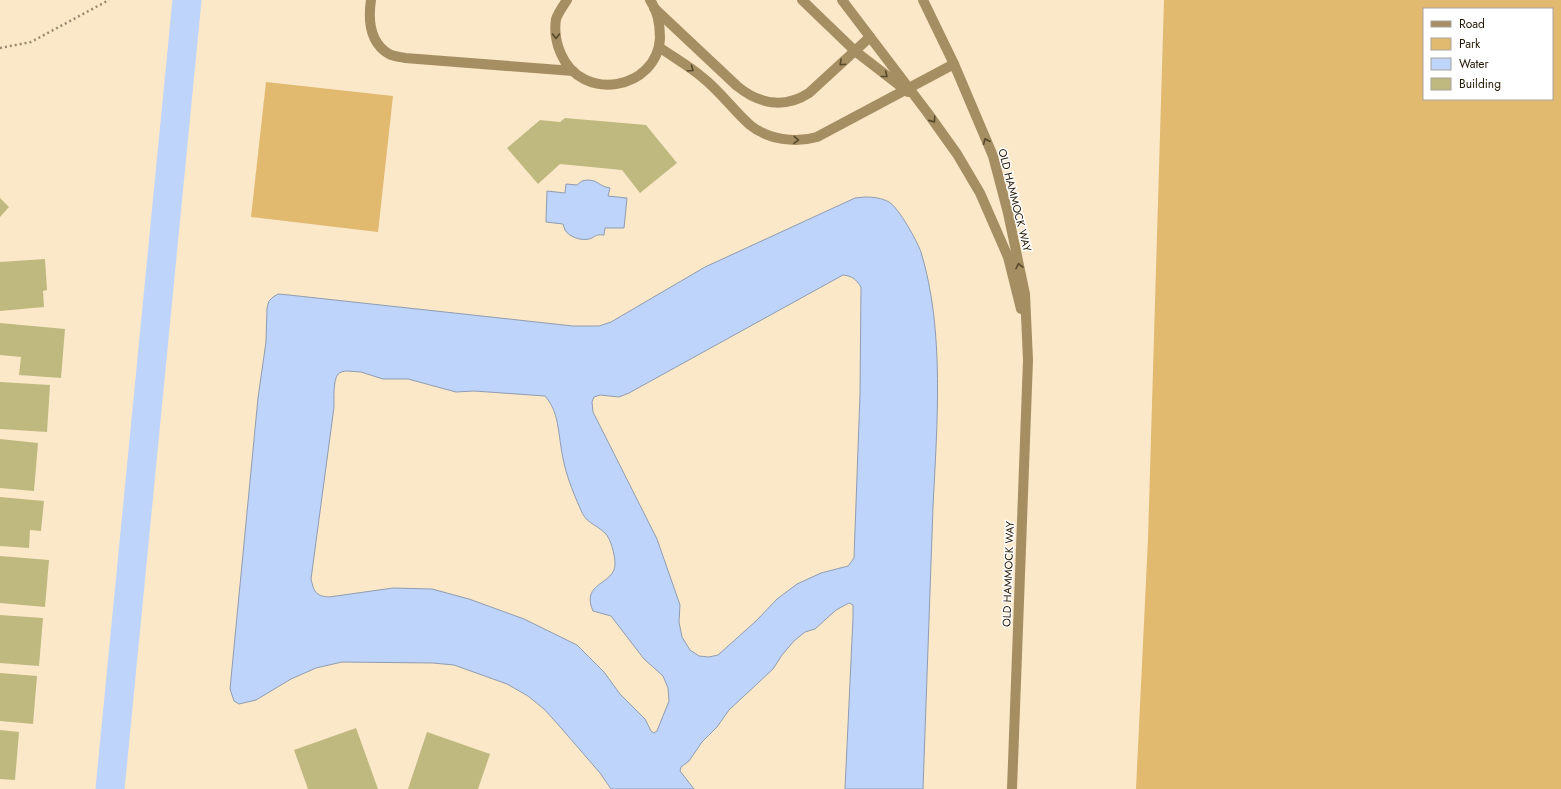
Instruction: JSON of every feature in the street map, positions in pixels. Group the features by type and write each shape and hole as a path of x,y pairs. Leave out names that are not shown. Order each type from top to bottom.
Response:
{"street":[{"path":"371,0 369,26 380,47 390,54 404,58 573,71"},
{"path":"566,0 556,18 555,42 565,64 582,80 605,86 629,82 648,68 659,47 660,23 652,4"},
{"name":"OLD HAMMOCK WAY","path":"802,0 855,51 908,90 919,101 957,154 980,193 1008,256 1022,311 1028,360"},
{"name":"OLD HAMMOCK WAY","path":"842,0 908,90"},
{"name":"OLD HAMMOCK WAY","path":"917,0 925,5 954,64 993,156 1008,213 1025,294 1028,360 1012,789"},
{"path":"652,4 737,86 747,94 757,99 773,102 798,100 809,93 870,37"},
{"path":"659,47 702,76 751,126 777,138 807,140 818,137 954,64"}],"path":[{"path":"0,48 32,42 109,0"}],"green space":[{"path":"1164,0 1561,0 1561,789 1136,789 1148,539"},
{"path":"266,82 393,96 378,232 251,217"}],"water":[{"path":"582,181 594,181 610,188 608,196 627,198 624,228 605,228 604,235 597,235 589,239 582,239 569,235 563,224 546,222 547,191 565,193 566,184 577,185"},
{"path":"871,197 880,199 889,202 898,211 916,240 921,252 929,282 934,314 938,378 923,789 845,789 853,618 853,605 849,603 836,610 815,629 805,632 794,641 773,669 729,710 717,727 702,742 689,761 681,767 680,771 694,789 611,789 600,773 562,729 544,709 528,696 507,684 454,665 433,663 342,662 316,668 291,679 256,700 239,704 234,701 230,689 258,398 266,342 267,308 269,301 273,297 278,294 573,326 599,326 611,322 705,267 855,198","holes":["843,275 854,278 861,287 860,394 854,558 848,566 821,573 797,584 777,599 756,621 718,655 709,657 699,656 690,650 682,637 679,622 680,605 657,539 593,412 592,402 594,397 600,395 619,397 629,393","347,371 361,372 383,379 408,379 456,392 474,391 545,396 553,409 565,467 582,513 587,520 605,533 611,543 615,564 614,571 599,584 591,594 590,602 593,611 611,616 644,659 663,676 668,688 669,701 657,731 654,733 651,731 645,719 620,694 604,672 577,645 524,619 469,599 432,589 393,588 329,597 316,592 311,579 334,407 336,377 338,374"]}],"building":[{"path":"565,118 646,125 677,163 640,193 622,170 560,164 538,184 507,148 540,120 560,122"},
{"path":"0,198 9,207 0,217"},
{"path":"45,259 47,290 43,291 44,307 0,311 0,262"},
{"path":"0,323 65,329 61,378 19,375 21,357 0,355"},
{"path":"0,382 50,385 47,432 0,429"},
{"path":"0,439 38,443 34,491 0,488"},
{"path":"0,497 44,501 41,531 30,530 29,548 0,546"},
{"path":"0,556 49,560 45,607 0,603"},
{"path":"0,615 43,618 39,666 0,663"},
{"path":"0,673 37,676 33,724 0,721"},
{"path":"356,728 378,789 308,789 294,750"},
{"path":"0,730 19,732 15,780 0,779"},
{"path":"427,732 490,754 478,789 408,789"}],"waterway":[{"path":"110,789 187,0"}]}
